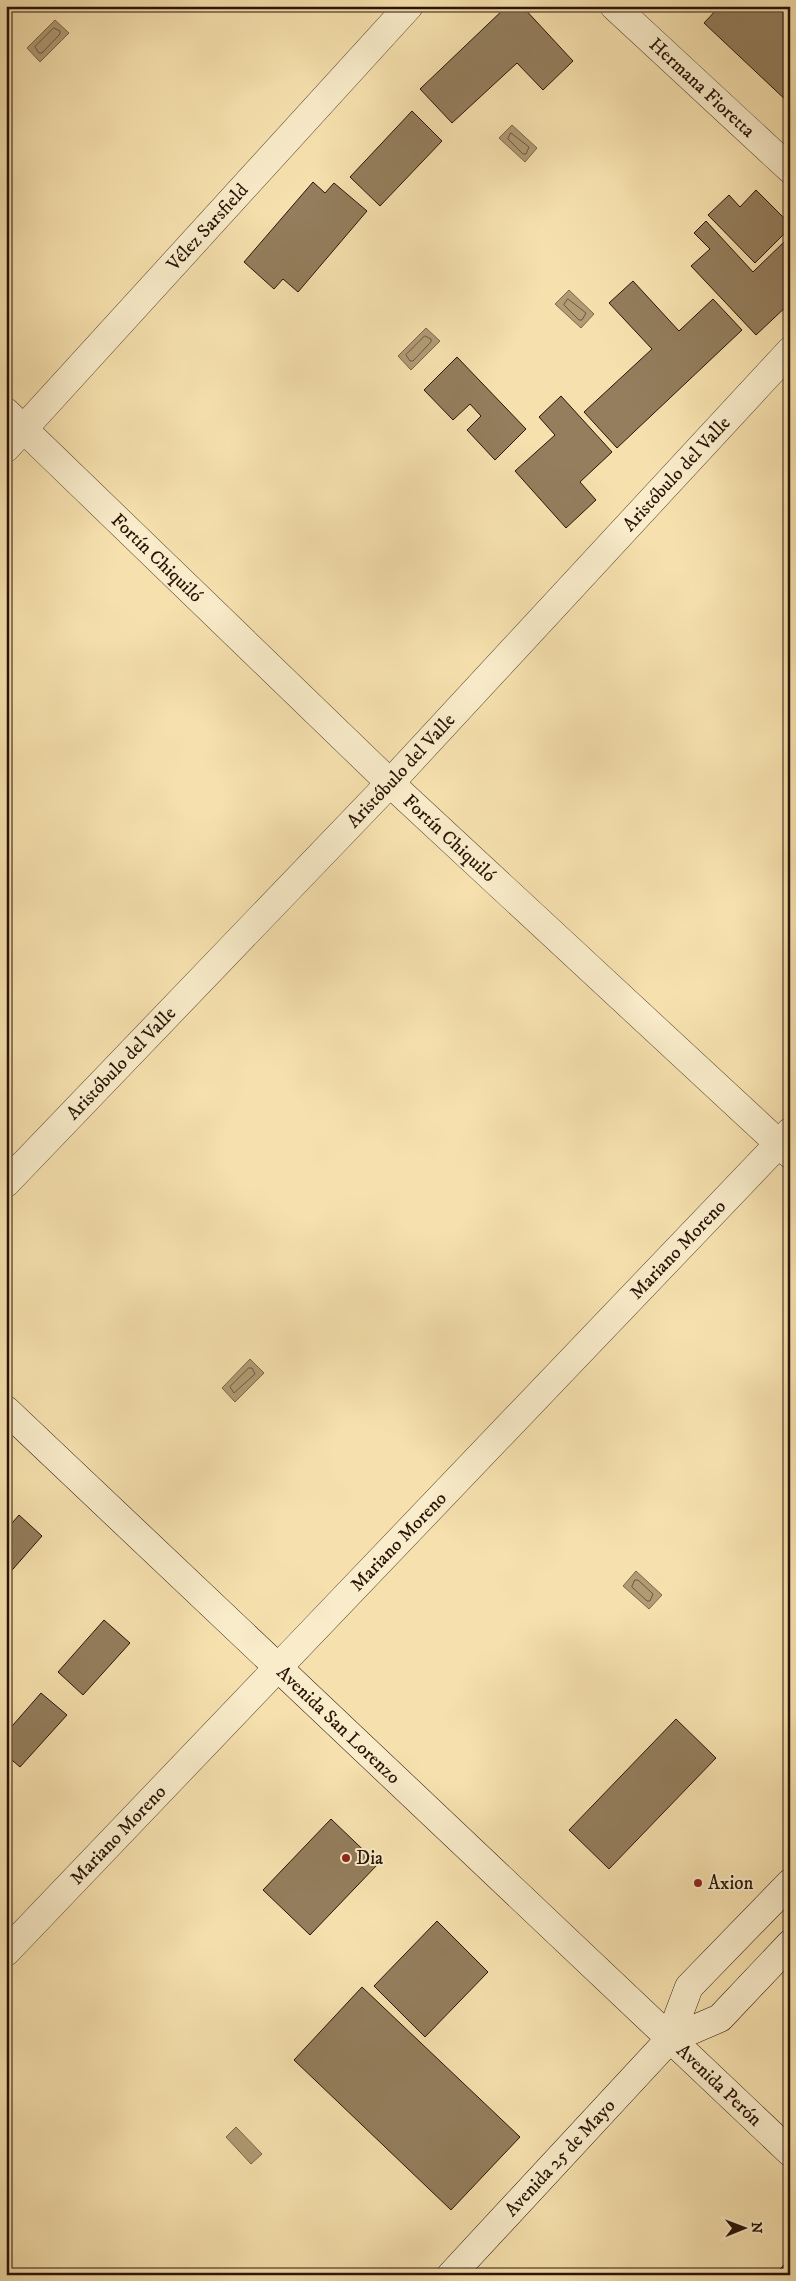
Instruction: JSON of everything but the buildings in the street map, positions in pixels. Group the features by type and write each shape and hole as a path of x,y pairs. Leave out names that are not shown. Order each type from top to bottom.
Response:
{"street":[{"name":"Vélez Sarsfield","path":"6,448 16,420 409,6"},
{"name":"Hermana Fioretta","path":"614,6 790,169"},
{"name":"Aristóbulo del Valle","path":"6,1183 390,783 790,351"},
{"name":"Fortín Chiquiló","path":"16,420 390,783 786,1143"},
{"name":"Mariano Moreno","path":"6,1952 786,1143"},
{"name":"Avenida San Lorenzo","path":"6,1410 669,2040"},
{"name":"Avenida 25 de Mayo","path":"451,2275 669,2040 689,1987 790,1883"},
{"name":"Avenida 25 de Mayo","path":"669,2040 720,2018 790,1944"},
{"name":"Avenida Perón","path":"669,2040 790,2152"}],"water":[{"path":"55,20 69,33 40,62 27,48"},
{"path":"512,125 537,148 525,162 499,138"},
{"path":"569,290 594,314 581,328 555,304"},
{"path":"426,328 440,341 411,370 398,356"},
{"path":"250,1359 264,1373 235,1402 222,1388"},
{"path":"636,1571 662,1595 649,1609 623,1586"},
{"path":"236,2127 262,2154 251,2164 226,2137"}],"place":[{"name":"Dia","path":"346,1858"},
{"name":"Axion","path":"698,1883"}]}
